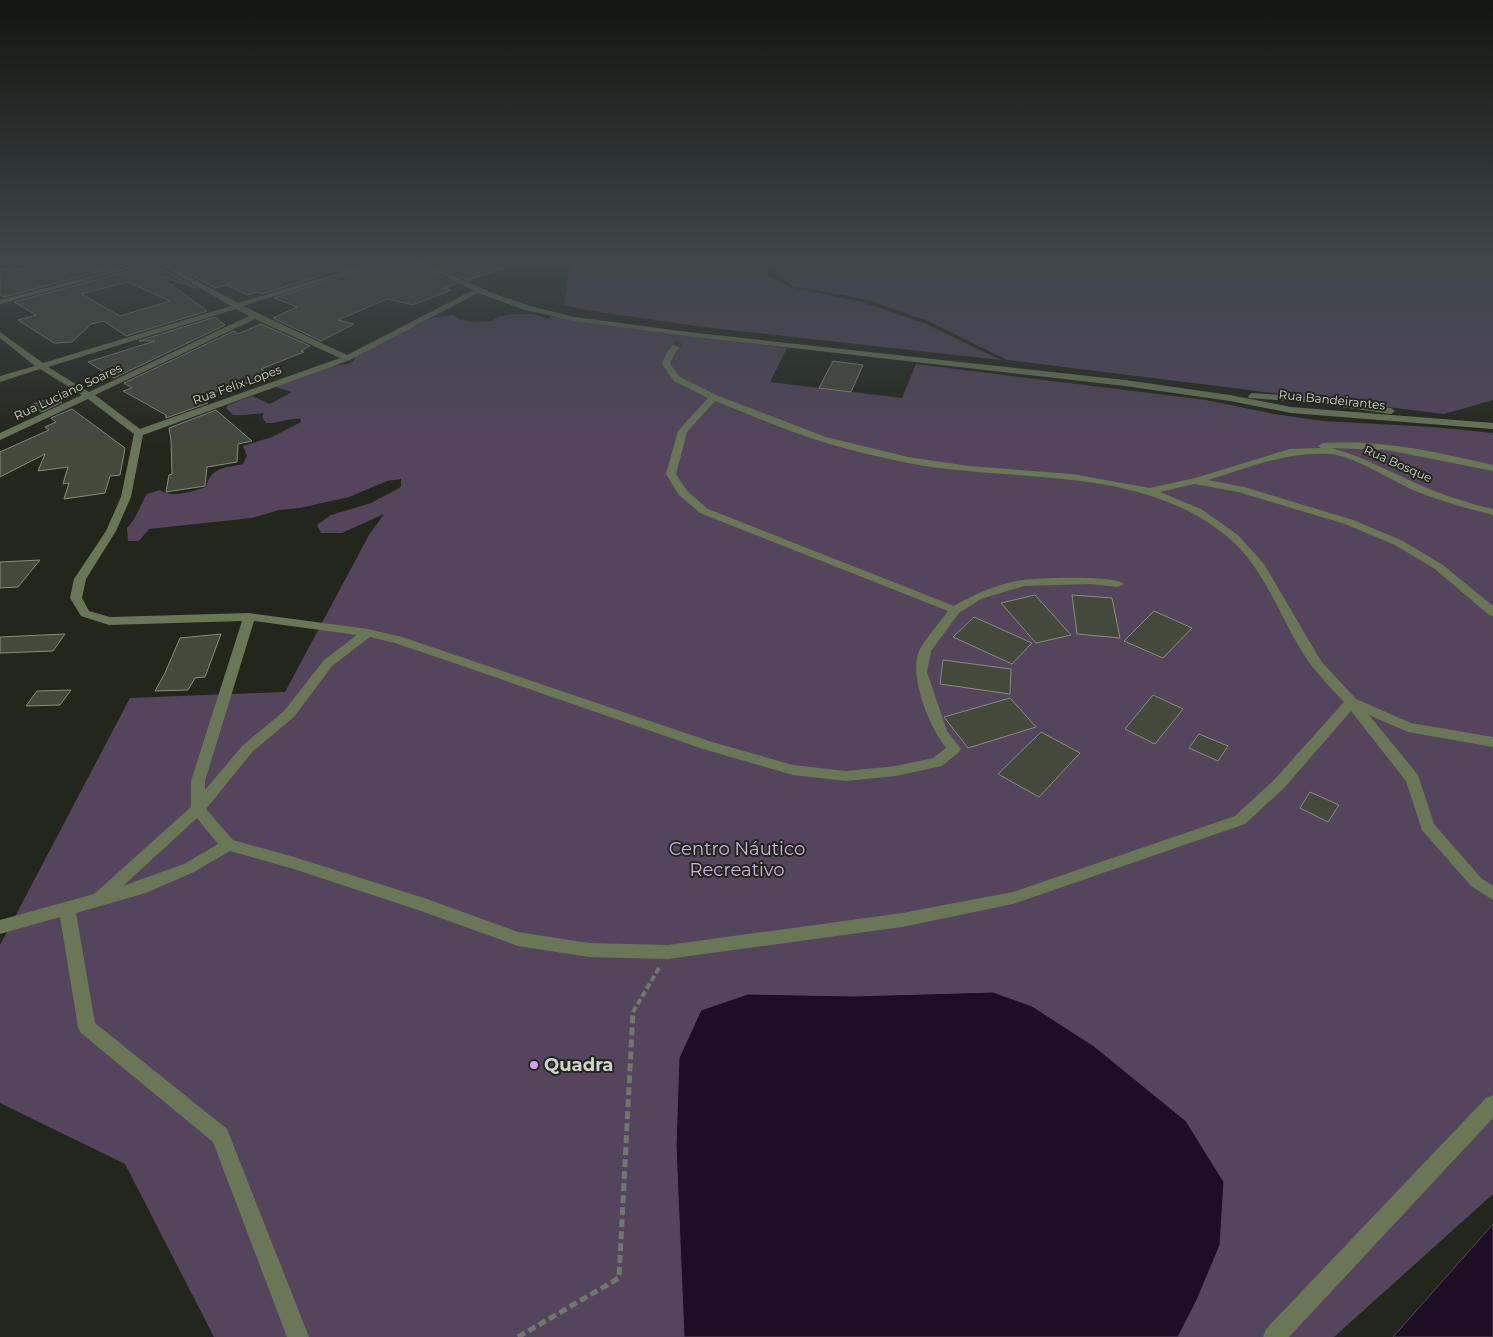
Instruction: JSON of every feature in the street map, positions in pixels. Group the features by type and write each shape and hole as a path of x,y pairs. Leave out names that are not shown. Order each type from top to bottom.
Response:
{"street":[{"path":"0,378 177,324"},
{"name":"Rua Luciano Soares","path":"0,438 238,324"},
{"path":"273,324 346,358"},
{"name":"Rua Felix Lopes","path":"139,433 346,358 410,324"},
{"name":"Rua Bandeirantes","path":"616,324 1180,390 1291,410 1493,426"},
{"path":"0,334 41,366 90,396 139,433 126,497 111,531 80,578 76,598 85,613 109,621 250,617 368,632 458,660 708,746 793,770 846,776 896,771 937,762 954,750 941,733 921,672 925,651 955,610 976,597 1023,583 1090,581 1118,584"},
{"path":"688,334 671,352 666,364 677,380 713,397 823,440 908,460 970,469 1072,477 1150,491 1197,511 1234,537 1258,564 1316,664 1351,702 1413,779 1426,826 1476,882 1493,894"},
{"path":"713,397 683,431 670,474 684,493 704,511 955,610"},
{"name":"Rua Bosque","path":"1194,482 1290,452 1340,444 1367,445 1426,453 1493,468"},
{"name":"Rua Bosque","path":"1290,452 1331,451 1347,455 1418,488 1465,505 1493,512"},
{"path":"1150,491 1194,482 1240,489 1349,522 1399,543 1439,567 1493,612"},
{"path":"250,617 198,781 198,809 228,845 424,905 518,939 588,950 668,952 902,920 1013,898 1240,820 1280,784 1351,702"},
{"path":"100,898 198,809 248,748 289,714 328,663 368,632"},
{"path":"1351,702 1408,727 1493,742"},
{"path":"0,927 140,888 189,868 228,845"},
{"path":"68,909 87,1027 220,1136 298,1337"},
{"path":"1274,1337 1493,1104"}],"path":[{"path":"518,1337 619,1278 632,1013 668,952"}],"green space":[{"name":"Centro Náutico Recreativo","path":"418,324 613,324 787,348 770,382 902,398 916,364 1206,400 1274,414 1323,421 1433,427 1493,433 1493,1194 1334,1337 214,1337 125,1164 0,1103 0,945 130,698 285,692 369,535 384,514 342,533 321,533 317,525 331,515 371,503 401,487 401,479 387,481 349,497 300,508 279,510 252,518 149,529 139,541 128,541 127,528 136,516 147,494 160,490 165,493 177,494 206,487 208,480 215,472 220,469 243,464 247,456 243,446 272,437 301,422 301,419 297,419 266,423 262,417 264,413 233,415 226,408 228,405 252,396 270,404 292,392 273,386 332,366 353,362 356,356"},
{"path":"684,324 927,324 1001,360"},
{"path":"935,324 1493,324 1493,400 1444,414 1007,360"}],"shaded area":[{"path":"993,992 1032,1006 1094,1046 1186,1121 1224,1182 1220,1245 1197,1300 1178,1337 684,1337 676,1145 679,1058 701,1010 748,994 853,996"},
{"path":"1493,1224 1493,1337 1393,1337"}],"building":[{"path":"25,324 91,324 72,342 54,343"},
{"path":"109,324 164,324 126,336"},
{"path":"192,324 225,325 114,378 88,362 155,341 139,341"},
{"path":"262,324 310,346 301,351 304,352 261,369 271,375 200,396 208,403 166,418 166,415 123,391 132,388 124,383 234,331 238,334"},
{"path":"286,324 353,324 321,341"},
{"path":"833,361 863,365 851,392 819,388"},
{"path":"54,397 62,402 42,412 31,405"},
{"path":"72,409 125,448 120,475 110,476 105,493 64,499 69,483 63,484 68,467 38,471 45,454 0,477 0,452 49,430 45,427 56,422 51,418"},
{"path":"216,410 252,441 238,444 237,462 207,467 205,486 166,492 169,475 172,474 169,428"},
{"path":"40,560 18,587 0,588 0,562"},
{"path":"1035,595 1071,635 1036,643 1001,603"},
{"path":"1072,595 1112,598 1120,638 1077,634"},
{"path":"1154,611 1192,628 1163,658 1124,641"},
{"path":"974,617 1032,643 1012,664 953,637"},
{"path":"65,634 53,651 0,653 0,637"},
{"path":"221,634 205,677 195,678 188,690 155,691 180,638"},
{"path":"943,660 1011,669 1010,694 940,684"},
{"path":"71,690 60,705 26,706 37,691"},
{"path":"1153,695 1183,709 1155,744 1125,729"},
{"path":"1010,698 1036,727 968,748 944,717"},
{"path":"1041,732 1080,753 1039,797 998,774"},
{"path":"1199,734 1228,746 1218,761 1189,748"},
{"path":"1310,792 1339,805 1328,822 1300,808"}],"tunnel":[{"path":"676,347 680,342"}],"place":[{"name":"Quadra","path":"534,1065"}]}
